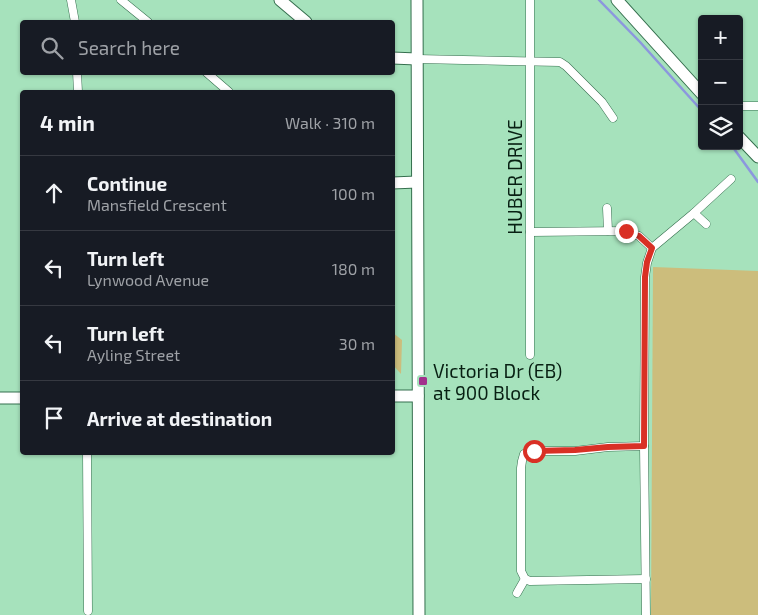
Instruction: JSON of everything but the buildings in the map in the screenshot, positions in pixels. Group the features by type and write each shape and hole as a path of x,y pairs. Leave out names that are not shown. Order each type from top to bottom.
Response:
{"main road":[{"path":"280,0 304,20"},
{"path":"417,0 419,615"},
{"path":"617,0 698,90"},
{"path":"395,58 417,59"},
{"path":"743,140 758,157"},
{"path":"395,184 417,182"},
{"path":"395,396 418,396"},
{"path":"0,398 20,398"}],"street":[{"path":"71,0 75,20"},
{"path":"121,0 146,20"},
{"name":"HUBER DRIVE","path":"530,0 530,355"},
{"path":"417,59 558,62 564,65 602,102 613,118"},
{"path":"77,75 78,90"},
{"path":"210,75 228,90"},
{"path":"743,106 758,106"},
{"path":"646,615 644,446 645,277 647,262 652,248 731,179"},
{"path":"607,208 608,231"},
{"path":"694,213 706,224"},
{"path":"530,232 626,231 642,238 652,248"},
{"path":"644,446 534,451 524,454 521,468 521,571 525,579 530,581 646,579"},
{"path":"87,455 88,611"},
{"path":"517,594 525,579"}],"shaded area":[{"path":"653,267 758,271 758,615 651,615"},
{"path":"395,335 402,340 401,374 395,367"}],"waterway":[{"path":"599,0 698,107"},
{"path":"735,150 758,182"}],"place":[{"name":"Victoria Dr (EB) at 900 Block","path":"423,381"}],"route":[{"path":"534,451 644,446 645,277 647,262 652,248 639,236 626,231"}]}
